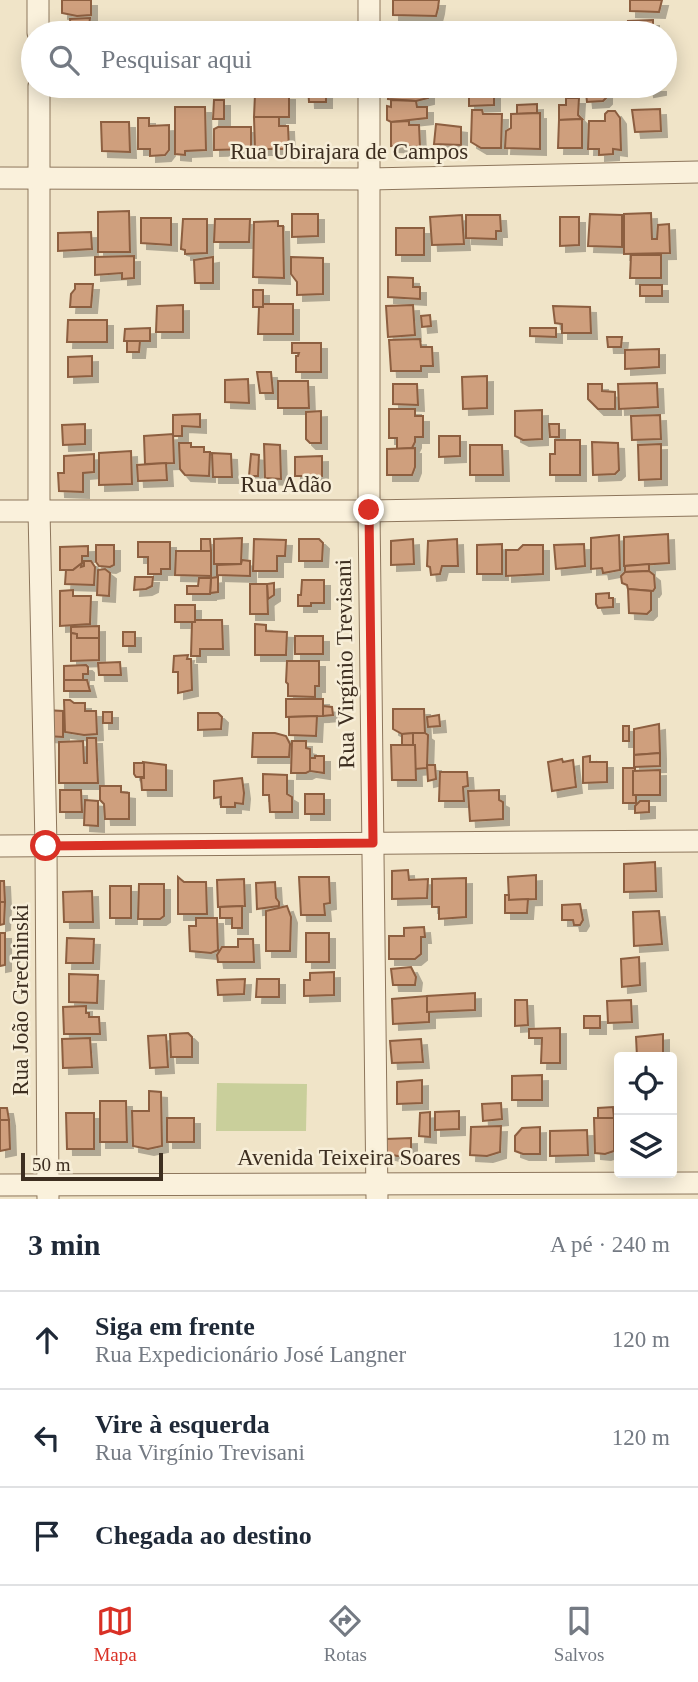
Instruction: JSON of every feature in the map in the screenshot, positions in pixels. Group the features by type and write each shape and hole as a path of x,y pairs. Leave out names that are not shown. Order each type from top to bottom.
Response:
{"street":[{"path":"38,0 38,21"},
{"path":"369,0 369,21"},
{"name":"Rua João Grechinski","path":"39,98 39,510 46,846 48,1191"},
{"name":"Rua Virgínio Trevisani","path":"369,98 369,510 377,1191"},
{"name":"Rua Ubirajara de Campos","path":"0,178 369,179 698,172"},
{"name":"Rua Adão","path":"0,511 369,510 698,505"},
{"path":"0,846 698,841"},
{"name":"Avenida Teixeira Soares","path":"0,1185 48,1191 377,1191 698,1183"}],"green space":[{"path":"217,1083 307,1084 306,1131 216,1131"}],"building":[{"path":"62,0 91,0 91,15 62,13"},
{"path":"393,0 439,0 436,16 393,15"},
{"path":"630,0 662,0 659,12 630,11"},
{"path":"90,18 90,21 70,19"},
{"path":"255,98 289,98 289,117 254,117"},
{"path":"309,98 326,98 326,102 309,102"},
{"path":"388,98 428,98 416,101"},
{"path":"469,98 494,98 494,105 469,106"},
{"path":"566,98 579,98 578,115 582,119 559,120 559,105 566,105"},
{"path":"587,98 606,98 603,101 587,102"},
{"path":"214,100 224,100 224,119 213,119"},
{"path":"391,100 416,101 417,107 427,107 427,118 391,122 387,120 387,106 391,107"},
{"path":"537,104 537,113 517,114 517,105"},
{"path":"175,107 205,107 206,150 185,151 185,155 175,154"},
{"path":"660,109 661,131 635,132 632,110"},
{"path":"472,110 482,110 483,114 502,114 501,148 481,148 471,142"},
{"path":"608,111 615,111 620,118 621,150 613,149 613,154 599,155 599,149 588,149 589,121 605,121"},
{"path":"540,113 540,149 505,148 506,131 511,128 511,114"},
{"path":"254,117 279,117 279,126 288,126 289,149 255,149"},
{"path":"138,118 149,118 149,126 169,125 169,150 165,155 150,156 150,149 138,149"},
{"path":"582,119 582,148 558,148 559,120"},
{"path":"409,121 409,125 419,125 420,147 391,146 391,122"},
{"path":"101,122 129,122 130,152 102,151"},
{"path":"436,124 461,127 461,145 434,144"},
{"path":"251,127 251,149 214,150 214,129"},
{"path":"129,211 130,252 98,252 98,212"},
{"path":"651,213 652,239 657,239 658,225 669,224 670,253 624,254 624,214"},
{"path":"292,214 318,214 318,236 292,237"},
{"path":"590,214 622,215 622,247 588,246"},
{"path":"462,215 464,244 432,245 430,217"},
{"path":"466,215 500,215 501,231 496,231 496,239 466,238"},
{"path":"560,217 579,217 579,245 560,246"},
{"path":"141,218 171,218 171,245 141,243"},
{"path":"183,219 207,219 207,253 185,254 185,250 181,249"},
{"path":"215,219 250,219 249,242 214,242"},
{"path":"278,221 278,226 283,226 284,278 253,277 254,222"},
{"path":"396,228 424,228 424,255 396,255"},
{"path":"91,232 92,249 58,251 58,233"},
{"path":"631,255 661,255 661,278 630,278"},
{"path":"134,256 134,278 122,279 122,273 95,275 95,257"},
{"path":"213,257 213,283 195,283 194,260"},
{"path":"291,257 323,258 323,294 297,295 297,282 291,274"},
{"path":"388,277 413,278 413,287 420,287 420,299 388,297"},
{"path":"75,284 93,284 91,307 70,307"},
{"path":"640,285 662,285 662,296 640,296"},
{"path":"253,290 263,290 263,307 253,307"},
{"path":"263,304 293,304 293,334 258,334 259,307 263,307"},
{"path":"183,305 183,332 156,332 157,306"},
{"path":"413,305 415,335 388,337 386,306"},
{"path":"553,306 590,307 591,333 562,333 562,324 555,323"},
{"path":"430,315 431,326 422,327 421,316"},
{"path":"68,320 107,320 107,342 67,342"},
{"path":"150,328 150,341 124,341 125,329"},
{"path":"530,328 556,328 556,337 530,336"},
{"path":"607,337 622,337 621,347 608,347"},
{"path":"420,339 421,347 432,347 433,366 421,366 421,371 391,371 389,340"},
{"path":"127,341 140,341 139,352 127,352"},
{"path":"292,343 321,343 321,372 296,372 296,356 299,353 292,353"},
{"path":"659,349 659,367 625,369 625,350"},
{"path":"92,356 92,376 68,377 68,357"},
{"path":"257,372 271,372 273,393 260,393"},
{"path":"487,376 487,408 463,409 462,377"},
{"path":"248,379 249,403 225,402 225,380"},
{"path":"278,381 308,381 309,408 278,408"},
{"path":"657,383 658,407 619,409 618,384"},
{"path":"393,384 417,384 418,405 393,404"},
{"path":"588,384 602,384 602,391 615,392 615,409 598,409 588,399"},
{"path":"389,409 415,409 415,416 423,416 423,437 415,437 412,448 397,449 397,438 389,438"},
{"path":"542,410 542,439 523,440 515,436 515,411"},
{"path":"321,411 321,443 310,443 306,439 306,412"},
{"path":"200,414 200,427 182,426 182,436 173,436 173,415"},
{"path":"660,415 661,439 632,440 631,416"},
{"path":"85,424 85,444 63,445 62,425"},
{"path":"549,424 559,424 559,437 550,437"},
{"path":"173,434 174,463 145,464 144,436"},
{"path":"439,436 460,436 460,456 439,457"},
{"path":"555,440 580,440 580,475 550,475 550,454 555,454"},
{"path":"592,442 618,443 619,470 615,474 593,475"},
{"path":"179,443 191,443 191,447 204,447 204,452 210,452 209,476 185,475 180,469"},
{"path":"264,444 280,445 281,479 265,478"},
{"path":"661,444 661,479 639,480 638,445"},
{"path":"470,445 502,445 503,475 470,475"},
{"path":"415,448 412,475 387,475 387,449"},
{"path":"131,451 132,484 99,485 99,453"},
{"path":"212,453 231,454 232,477 213,477"},
{"path":"94,454 94,472 83,473 83,492 59,491 58,473 64,473 64,456"},
{"path":"251,454 259,455 258,476 249,476"},
{"path":"322,456 322,476 295,476 295,457"},
{"path":"166,463 167,480 138,481 137,465"},
{"path":"668,534 669,563 624,566 624,537"},
{"path":"619,535 620,570 603,573 602,568 591,569 591,538"},
{"path":"242,538 241,564 214,564 214,539"},
{"path":"201,539 210,539 211,551 201,551"},
{"path":"254,539 286,540 285,556 277,556 277,571 253,571"},
{"path":"299,539 319,539 323,543 322,561 299,561"},
{"path":"413,539 414,564 391,565 391,541"},
{"path":"457,539 458,566 442,566 440,574 431,575 430,567 427,566 428,541"},
{"path":"138,542 170,542 170,569 161,569 161,574 148,574 148,557 138,557"},
{"path":"502,544 502,574 477,574 477,545"},
{"path":"584,544 585,566 556,569 554,545"},
{"path":"96,545 114,545 114,565 99,566 96,562"},
{"path":"523,545 543,545 543,574 506,576 506,550 518,550"},
{"path":"88,546 88,556 82,556 82,563 73,570 60,570 60,547"},
{"path":"176,551 211,551 211,576 175,575"},
{"path":"242,560 250,561 250,576 217,575 217,565 241,564"},
{"path":"84,561 91,561 95,567 94,585 65,584 66,570 73,570 82,563 81,567 84,566"},
{"path":"649,564 649,571 625,572 625,566"},
{"path":"105,569 110,573 109,596 97,595 98,570"},
{"path":"649,571 654,575 653,591 628,589 627,585 622,583 621,576 625,572"},
{"path":"135,577 153,577 152,586 134,590"},
{"path":"218,577 218,592 210,593 211,578"},
{"path":"199,578 211,578 210,594 187,594 187,586 198,586"},
{"path":"302,580 324,580 324,603 298,606"},
{"path":"274,583 274,595 268,599 267,584"},
{"path":"250,584 267,584 268,614 250,614"},
{"path":"628,589 651,591 651,610 647,614 629,613"},
{"path":"73,590 73,596 91,596 90,624 60,626 60,591"},
{"path":"609,593 609,598 613,598 613,607 598,608 596,594"},
{"path":"175,605 195,605 195,622 175,622"},
{"path":"222,620 223,649 200,649 200,656 191,656 192,622"},
{"path":"255,624 266,625 266,631 287,632 286,655 255,655"},
{"path":"99,626 99,638 77,638 77,634 71,633 71,627"},
{"path":"123,632 135,632 135,646 123,646"},
{"path":"71,633 77,634 77,638 99,638 99,660 71,661"},
{"path":"295,636 323,636 323,654 295,654"},
{"path":"188,655 187,659 191,659 192,690 178,693 178,672 173,672 174,656"},
{"path":"287,661 319,661 319,686 315,686 315,697 288,696"},
{"path":"120,662 121,675 99,675 98,663"},
{"path":"86,665 88,674 83,674 83,680 64,680 64,666"},
{"path":"64,680 87,680 90,691 64,691"},
{"path":"286,699 323,699 323,716 286,717"},
{"path":"64,700 85,703 85,711 96,711 97,734 65,732"},
{"path":"323,706 332,707 333,715 323,716"},
{"path":"393,709 424,709 425,733 402,734 393,729"},
{"path":"45,710 63,711 63,737 46,736"},
{"path":"103,712 112,712 112,723 103,723"},
{"path":"198,713 218,713 222,717 221,729 198,730"},
{"path":"439,715 440,726 428,727 427,717"},
{"path":"317,716 316,736 289,735 289,717"},
{"path":"659,724 660,753 634,755 634,729"},
{"path":"623,726 629,726 629,741 623,741"},
{"path":"253,733 286,736 290,744 289,757 252,757"},
{"path":"413,733 413,745 402,745 402,734"},
{"path":"413,733 428,735 427,768 415,769"},
{"path":"87,738 96,738 98,783 59,783 59,742 83,741 84,763 87,763"},
{"path":"292,741 306,741 306,748 310,749 310,771 291,773"},
{"path":"391,745 415,745 416,780 392,780"},
{"path":"660,753 660,766 634,767 634,755"},
{"path":"324,756 324,773 310,771 310,758"},
{"path":"590,756 590,762 607,762 607,782 583,783 583,757"},
{"path":"562,759 563,762 573,760 576,787 552,791 548,762"},
{"path":"143,762 166,765 166,790 142,790"},
{"path":"134,763 144,763 144,777 136,777"},
{"path":"427,765 435,765 436,779 428,781"},
{"path":"623,768 635,768 633,795 636,795 636,803 623,803"},
{"path":"660,770 660,795 633,795 633,771"},
{"path":"440,772 467,772 468,786 463,787 464,801 439,801"},
{"path":"263,774 287,775 287,794 292,797 292,812 270,812 269,795 263,795"},
{"path":"242,778 243,804 221,807 221,797 214,798 214,781"},
{"path":"100,786 121,786 121,792 129,793 129,819 105,819"},
{"path":"60,790 81,790 82,812 60,812"},
{"path":"499,790 499,800 503,802 503,819 470,821 468,791"},
{"path":"305,794 324,794 324,814 305,814"},
{"path":"85,800 98,801 98,826 84,825"},
{"path":"640,801 649,801 649,812 635,813 635,806"},
{"path":"655,862 656,891 624,892 624,864"},
{"path":"408,870 409,880 428,879 427,898 392,899 392,871"},
{"path":"536,875 536,899 509,900 508,877"},
{"path":"178,877 184,882 206,882 207,914 178,914"},
{"path":"299,877 329,877 330,903 324,904 325,915 301,915"},
{"path":"466,878 466,917 439,919 439,907 432,907 432,879"},
{"path":"244,879 245,906 218,907 217,880"},
{"path":"0,881 4,881 5,902 0,902"},
{"path":"275,882 279,906 257,909 256,883"},
{"path":"139,884 164,884 164,916 160,919 138,919"},
{"path":"110,886 131,886 131,918 110,918"},
{"path":"92,891 93,922 64,922 63,892"},
{"path":"505,895 509,895 509,900 528,899 527,913 505,913"},
{"path":"0,902 5,902 4,924 0,925"},
{"path":"580,904 583,920 580,925 574,925 573,920 562,920 562,905"},
{"path":"242,906 242,928 232,928 232,918 220,918 220,907"},
{"path":"287,906 291,917 290,951 266,951 266,911"},
{"path":"659,911 662,944 634,946 633,912"},
{"path":"196,918 217,918 218,950 211,953 190,951 189,926 196,926"},
{"path":"424,927 421,954 415,959 389,959 389,936 404,936 404,928"},
{"path":"0,933 5,933 5,965 0,966"},
{"path":"306,933 329,933 329,962 306,962"},
{"path":"67,938 94,939 93,963 66,963"},
{"path":"238,939 253,939 254,962 218,962 217,955 222,947 238,947"},
{"path":"639,957 640,985 622,987 621,959"},
{"path":"411,967 416,977 415,985 393,985 391,969"},
{"path":"334,972 334,995 304,996 304,980 310,980 310,973"},
{"path":"69,974 98,975 97,1003 69,1002"},
{"path":"245,979 244,994 218,995 217,980"},
{"path":"257,979 279,979 279,997 256,997"},
{"path":"475,993 475,1010 427,1012 427,996"},
{"path":"427,996 429,1022 393,1024 392,999"},
{"path":"515,1000 527,1000 528,1025 515,1026"},
{"path":"631,1000 632,1022 608,1023 607,1001"},
{"path":"86,1006 89,1017 99,1017 100,1034 64,1034 63,1007"},
{"path":"584,1016 600,1016 600,1028 584,1028"},
{"path":"560,1028 560,1063 541,1063 542,1038 529,1038 529,1029"},
{"path":"188,1033 192,1037 192,1057 171,1057 170,1034"},
{"path":"663,1034 663,1052 637,1052 636,1037"},
{"path":"166,1035 168,1067 150,1068 148,1036"},
{"path":"90,1038 92,1067 63,1068 62,1039"},
{"path":"421,1039 423,1062 392,1063 390,1041"},
{"path":"542,1075 542,1100 512,1100 512,1076"},
{"path":"422,1080 422,1103 397,1104 397,1082"},
{"path":"149,1091 161,1092 162,1146 148,1149 133,1146 132,1111 149,1111"},
{"path":"100,1101 126,1101 127,1142 100,1142"},
{"path":"501,1103 502,1119 483,1121 482,1104"},
{"path":"613,1107 614,1118 598,1118 598,1108"},
{"path":"0,1108 7,1108 9,1120 0,1120"},
{"path":"459,1111 459,1129 435,1130 435,1112"},
{"path":"430,1112 430,1137 419,1136 420,1113"},
{"path":"66,1113 94,1113 94,1149 67,1149"},
{"path":"167,1118 194,1118 194,1142 167,1142"},
{"path":"594,1118 614,1118 614,1151 595,1153"},
{"path":"0,1120 9,1120 10,1149 0,1151"},
{"path":"501,1126 500,1152 487,1156 470,1155 471,1127"},
{"path":"540,1127 540,1154 515,1151 515,1136 522,1128"},
{"path":"587,1130 588,1155 550,1156 550,1131"},
{"path":"411,1138 411,1155 397,1156 386,1153 386,1139"}],"route":[{"path":"46,846 373,843 369,510"}]}
